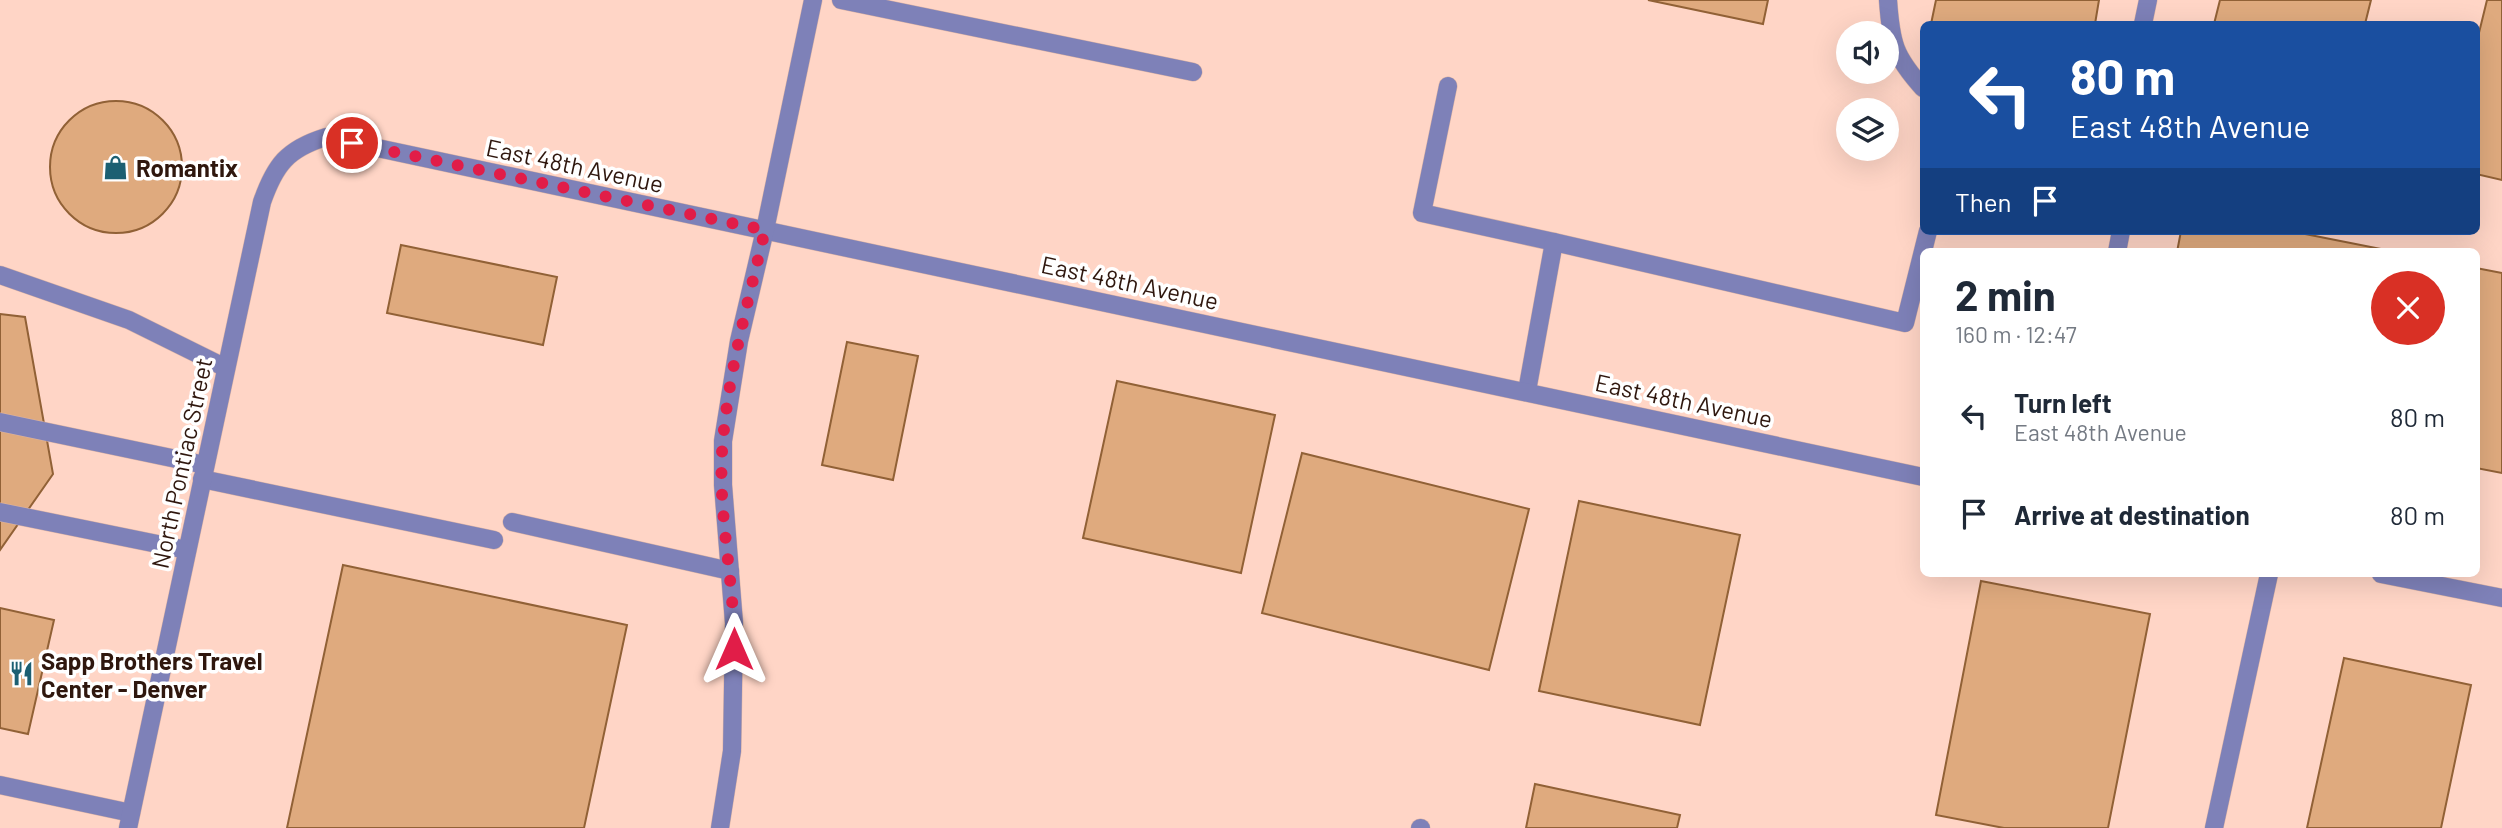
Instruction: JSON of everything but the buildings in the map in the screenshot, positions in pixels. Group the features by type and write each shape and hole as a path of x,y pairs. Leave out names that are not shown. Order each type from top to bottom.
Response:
{"street":[{"path":"720,828 732,751 734,623 723,485 723,441 739,341 813,0"},
{"path":"841,0 1193,72"},
{"path":"1888,0 1890,34 1904,66 1920,85"},
{"path":"2144,21 2148,0"},
{"path":"1448,86 1422,213 1905,323 1920,263"},
{"name":"East 48th Avenue","path":"326,137 1920,476"},
{"name":"North Pontiac Street","path":"130,821 262,202 272,173 282,161 311,142 326,137"},
{"path":"1527,391 1554,242"},
{"path":"0,275 130,320 226,368"},
{"path":"0,422 494,540"},
{"path":"0,512 187,550"},
{"path":"512,522 730,571"},
{"path":"2214,828 2268,577"},
{"path":"2396,577 2502,598"},
{"path":"0,785 130,821"}],"place":[{"name":"Romantix","path":"116,167"},
{"name":"Sapp Brothers Travel Center - Denver","path":"21,674"}],"route":[{"path":"352,143 765,230 739,341 723,441 723,485 734,649"}]}
